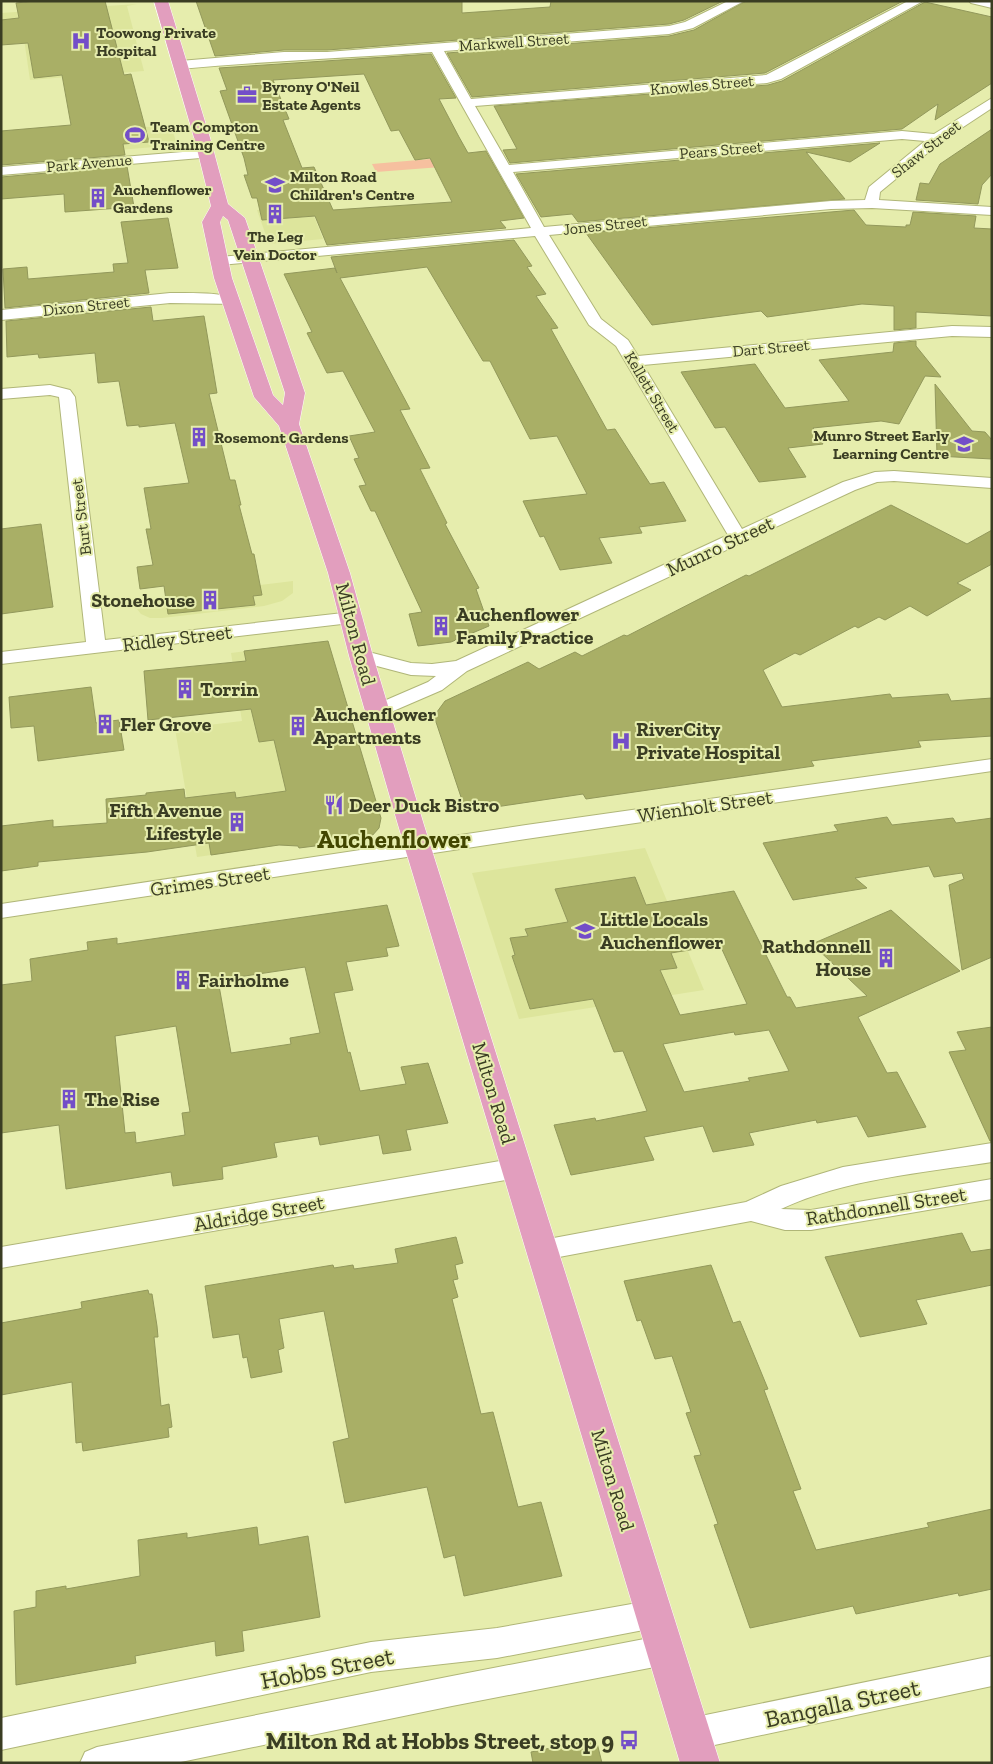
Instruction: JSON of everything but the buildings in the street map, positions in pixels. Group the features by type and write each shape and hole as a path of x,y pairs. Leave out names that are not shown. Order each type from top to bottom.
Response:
{"main road":[{"path":"161,1 207,154 220,206"},
{"name":"Milton Road","path":"289,424 295,393 236,218 220,206 212,222 221,269 264,397 289,424 352,618 361,656 418,849 696,1749"}],"street":[{"name":"Markwell Street","path":"180,65 284,56 327,56 672,30 689,25 738,1"},
{"name":"Knowles Street","path":"468,103 767,79 777,76 917,1"},
{"path":"976,1 992,5"},
{"name":"Markwell Street","path":"284,56 316,49 644,24 659,22 672,17"},
{"name":"Kellett Street","path":"436,48 540,232 595,322 622,343 634,360 738,537"},
{"name":"Shaw Street","path":"872,204 874,190 937,138 988,107"},
{"name":"Pears Street","path":"505,169 902,135 937,138"},
{"name":"Park Avenue","path":"1,171 207,154"},
{"name":"Jones Street","path":"221,269 248,258 812,206 872,204 992,210"},
{"name":"Dixon Street","path":"170,298 205,288 221,269"},
{"name":"Dixon Street","path":"1,315 170,298 208,298 231,301"},
{"name":"Dart Street","path":"634,360 909,336 943,331 992,332"},
{"name":"Dart Street","path":"909,336 949,342 992,344"},
{"name":"Burt Street","path":"1,394 50,390 64,393 67,397 96,647"},
{"name":"Munro Street","path":"377,711 435,686 460,667 849,486 875,477 915,477 992,483"},
{"name":"Ridley Street","path":"1,658 352,618"},
{"name":"Munro Street","path":"361,656 412,669 432,670 460,667"},
{"name":"Wienholt Street","path":"418,849 535,830 992,765"},
{"name":"Grimes Street","path":"1,910 418,849"},
{"name":"Rathdonnell Street","path":"543,1250 751,1211 790,1193 843,1177 992,1152"},
{"name":"Aldridge Street","path":"1,1258 517,1168"},
{"name":"Rathdonnell Street","path":"751,1211 785,1220 810,1220 992,1189"},
{"name":"Hobbs Street","path":"1,1734 372,1657 497,1643 654,1614"},
{"path":"98,1763 449,1691 665,1650"},
{"name":"Bangalla Street","path":"696,1749 992,1671"}],"shaded area":[{"name":"Toowong Private Hospital","path":"137,4 127,6 144,71 30,80 23,32 1,33 1,13"},
{"path":"171,125 177,145 73,154 69,133"},
{"path":"488,154 493,163 376,172 372,164"},
{"name":"The Leg Vein Doctor","path":"310,206 323,239 269,244 257,210"},
{"path":"293,581 293,593 282,601 264,606 150,618 141,614 137,609 135,600"},
{"path":"317,642 297,843 197,857 175,729 242,721 231,653"},
{"name":"Little Locals Auchenflower","path":"645,848 704,990 519,1019 472,873"}],"place":[{"name":"Toowong Private Hospital","path":"81,41"},
{"name":"Byrony O'Neil Estate Agents","path":"247,95"},
{"name":"Team Compton Training Centre","path":"135,135"},
{"name":"Milton Road Children's Centre","path":"275,185"},
{"name":"Auchenflower Gardens","path":"98,198"},
{"name":"The Leg Vein Doctor","path":"275,214"},
{"name":"Rosemont Gardens","path":"199,437"},
{"name":"Munro Street Early Learning Centre","path":"964,444"},
{"name":"Stonehouse","path":"210,600"},
{"name":"Auchenflower Family Practice","path":"441,626"},
{"name":"Torrin","path":"185,689"},
{"name":"Fler Grove","path":"105,724"},
{"name":"Auchenflower Apartments","path":"298,726"},
{"name":"RiverCity Private Hospital","path":"621,741"},
{"name":"Deer Duck Bistro","path":"334,805"},
{"name":"Fifth Avenue Lifestyle","path":"237,822"},
{"name":"Little Locals Auchenflower","path":"585,931"},
{"name":"Rathdonnell House","path":"886,958"},
{"name":"Fairholme","path":"183,980"},
{"name":"The Rise","path":"69,1099"},
{"name":"Milton Rd at Hobbs Street, stop 9","path":"629,1740"}],"district":[{"name":"Auchenflower","path":"394,839"}]}
